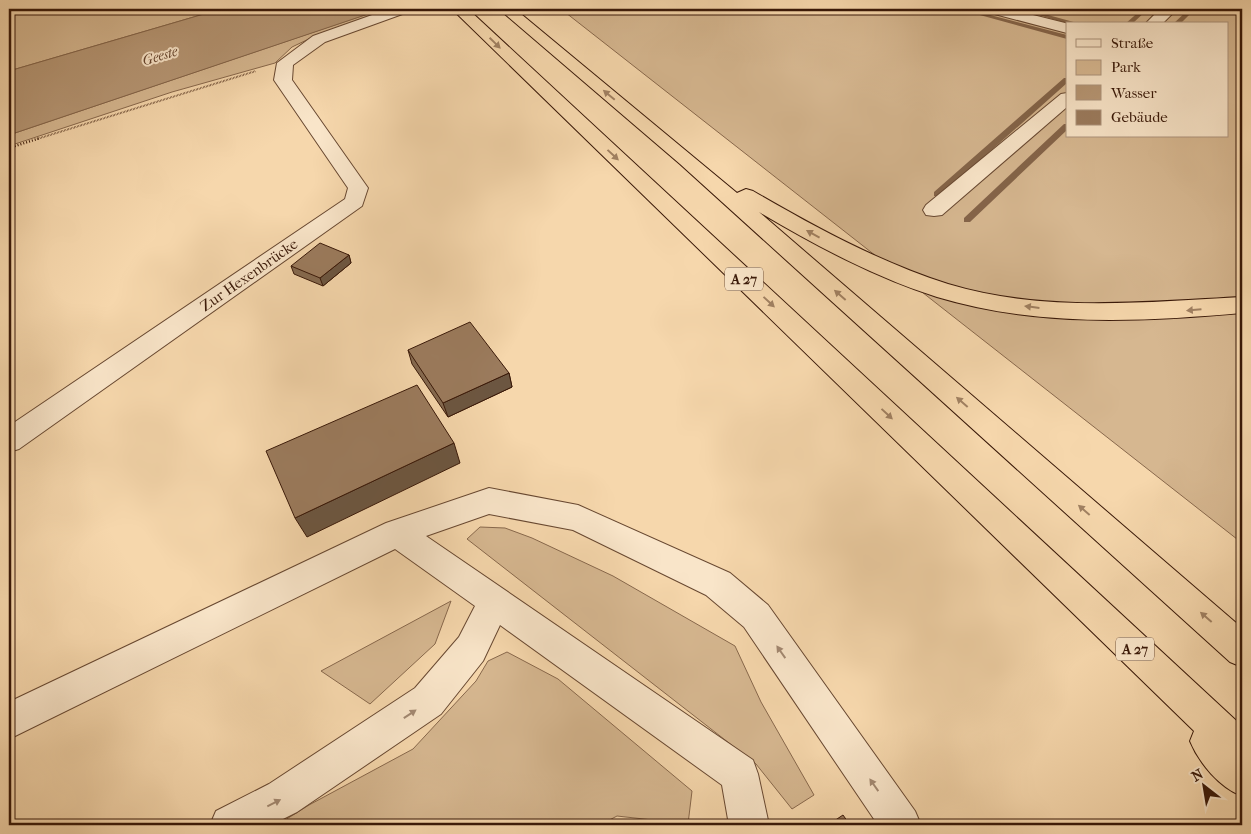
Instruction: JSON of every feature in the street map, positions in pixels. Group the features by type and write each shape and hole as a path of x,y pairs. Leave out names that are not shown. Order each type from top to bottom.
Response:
{"highway":[{"name":"A 27","path":"459,9 1242,751"},
{"path":"506,9 687,160 1242,650"},
{"path":"687,160 844,251 905,278 951,293 1004,304 1063,310 1171,312 1242,305"},
{"path":"1029,548 1242,777"}],"street":[{"path":"286,63 319,39 404,9"},
{"path":"992,9 1066,28"},
{"path":"1155,22 1169,9"},
{"name":"Zur Hexenbrücke","path":"9,441 355,202 358,188 283,80 286,63"},
{"path":"934,210 1066,99"},
{"path":"9,721 397,533 489,501 578,518 718,584 756,616 901,825"},
{"path":"397,533 494,602 647,706 739,774 749,825"},
{"path":"230,825 283,798 428,701 471,649 494,602"}],"path":[{"path":"9,148 176,94 286,63"}],"green space":[{"path":"9,9 221,9 9,71"},
{"path":"382,9 396,9 313,37 292,47 275,63 172,92 9,146 9,135"},
{"path":"561,9 1242,9 1242,543"},
{"path":"480,527 505,528 532,538 613,576 735,646 761,702 814,795 792,809 756,764 467,539"},
{"path":"451,601 435,644 370,704 321,671"},
{"path":"507,652 558,679 692,791 688,824 617,816 600,825 277,825 309,805 413,749 476,681 488,661"}],"water":[{"name":"Geeste","path":"221,9 383,9 9,135 9,71"}],"building":[{"path":"320,243 349,255 320,278 291,266"},
{"path":"470,322 509,373 443,403 408,350"},
{"path":"417,385 454,443 295,518 266,451"},
{"path":"843,815 850,825 828,825"}],"waterway":[{"path":"961,9 1066,37"},
{"path":"1020,9 1070,22"},
{"path":"1130,22 1145,9"},
{"path":"1178,22 1192,9"},
{"path":"937,194 1066,81"},
{"path":"967,220 1066,127"}]}
